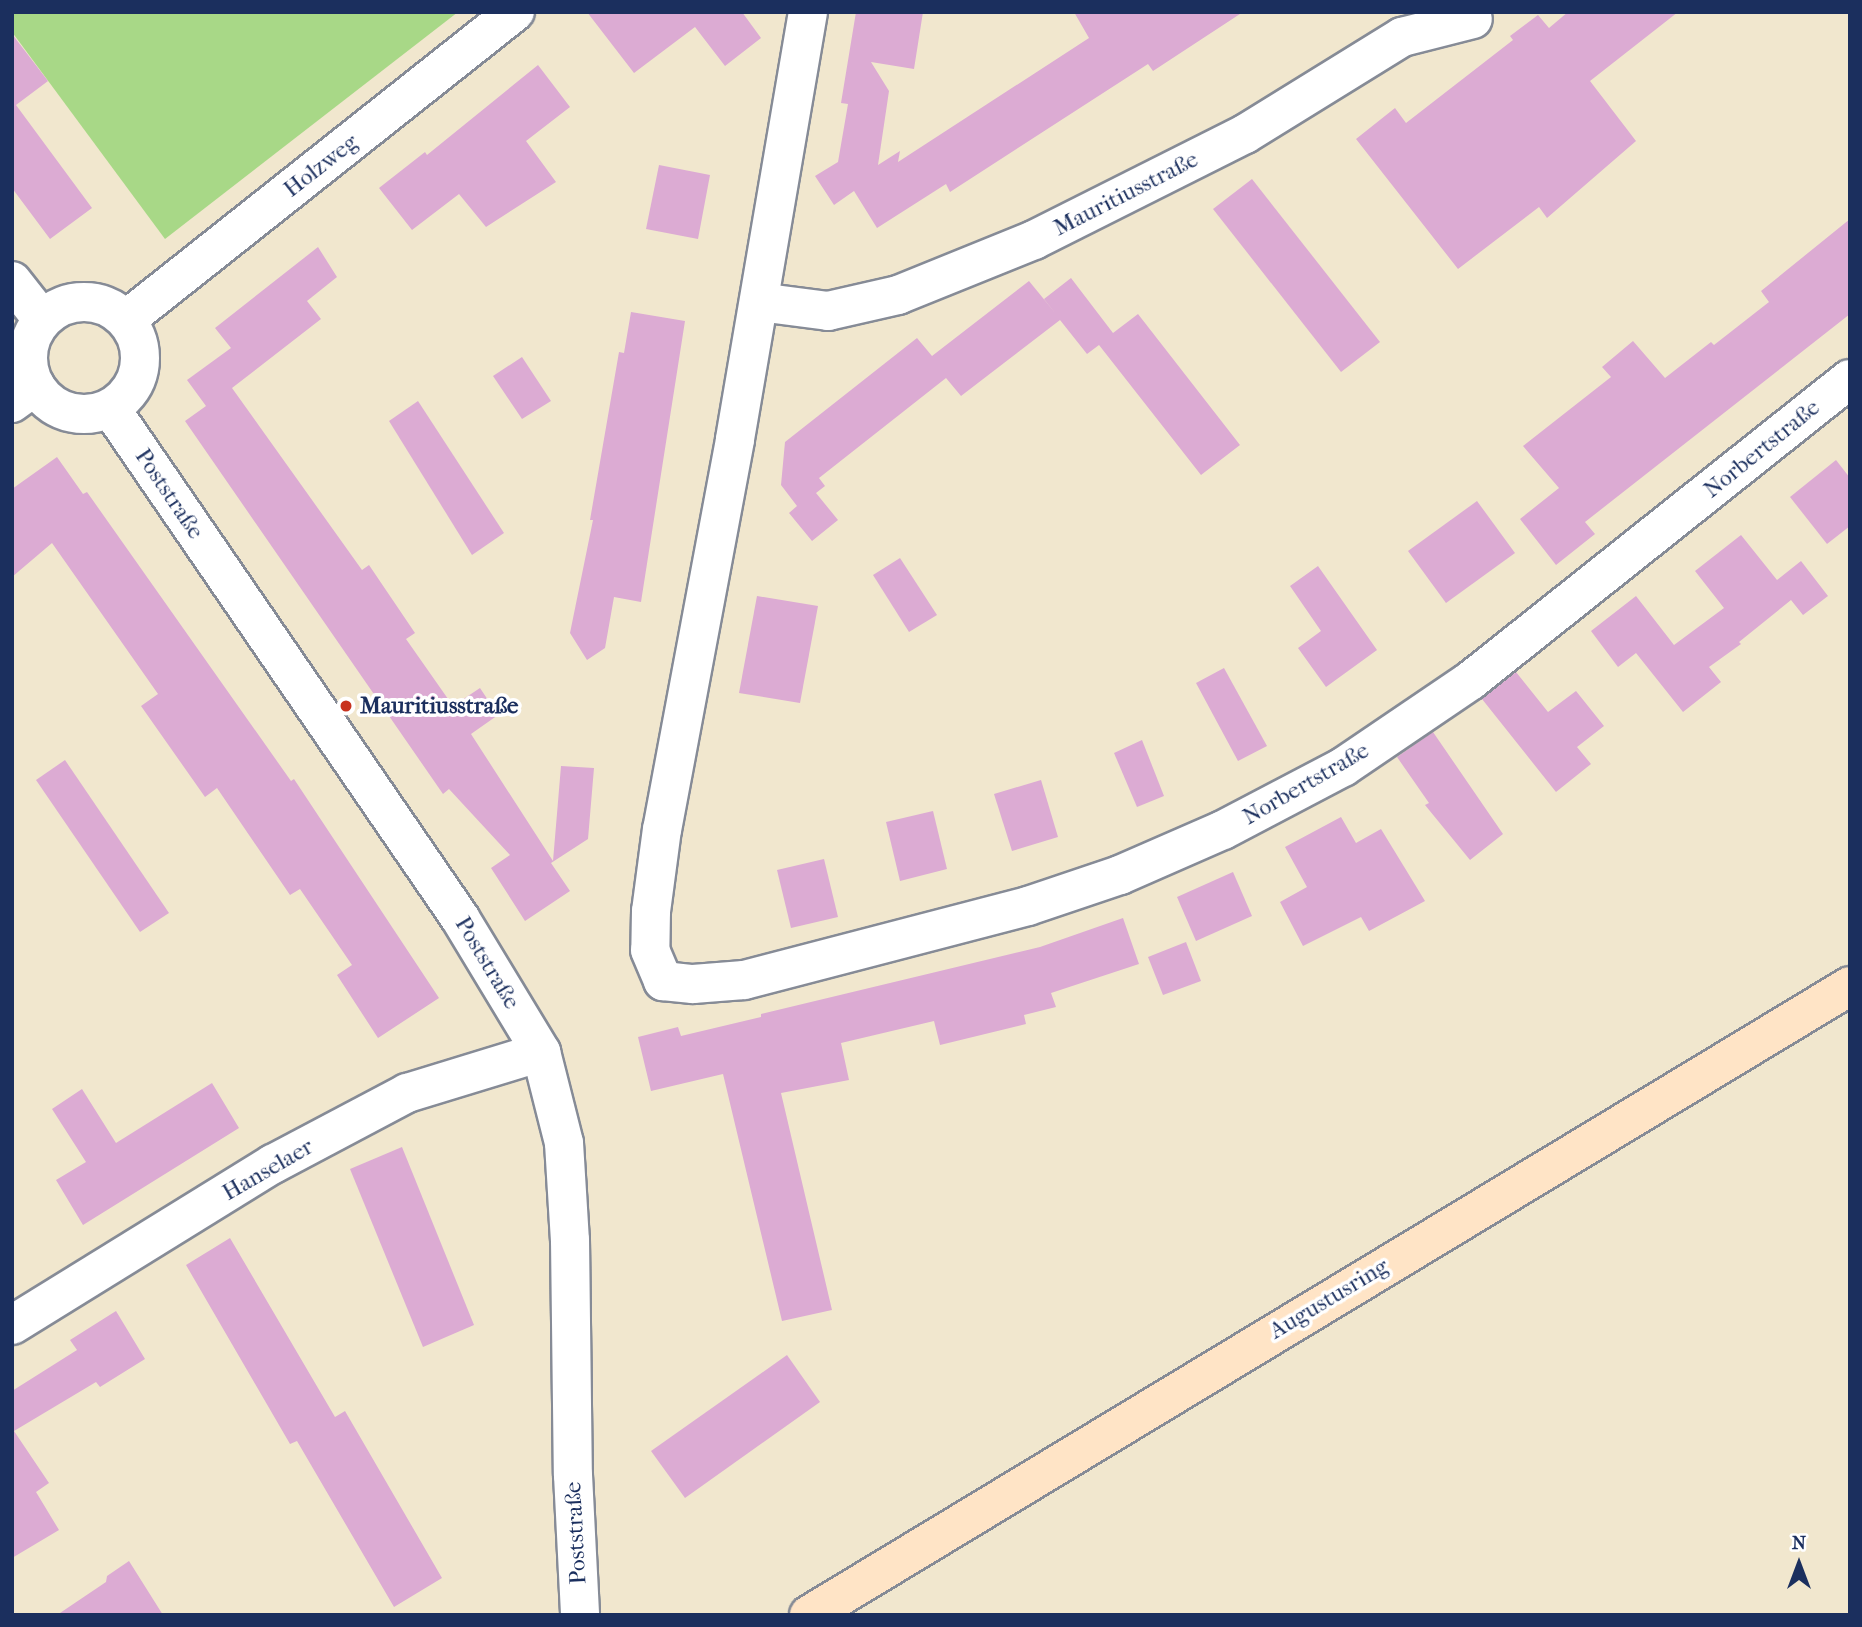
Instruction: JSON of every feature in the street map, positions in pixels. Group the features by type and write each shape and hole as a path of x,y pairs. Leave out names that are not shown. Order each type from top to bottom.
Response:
{"main road":[{"name":"Augustusring","path":"809,1615 1850,986"}],"street":[{"name":"Holzweg","path":"127,319 515,12"},
{"path":"759,302 808,12"},
{"name":"Mauritiusstraße","path":"759,302 828,311 898,295 1034,240 1234,140 1402,37 1472,19"},
{"path":"12,281 42,319"},
{"path":"69,302 100,302 127,319 140,345 140,368 132,392 111,409 82,415 23,395 30,340 42,319 69,302"},
{"name":"Norbertstraße","path":"759,302 662,828 651,911 650,950 663,981 694,984 744,980 1028,906 1120,875 1223,831 1343,766 1470,681 1850,379"},
{"name":"Poststraße","path":"111,409 460,918 541,1052 564,1143 570,1240 573,1475 580,1615"},
{"name":"Hanselaer","path":"12,1325 273,1164 407,1093 541,1052"}],"green space":[{"path":"12,12 458,12 165,239 12,32"}],"building":[{"path":"587,12 742,12 761,38 725,66 695,27 634,73"},
{"path":"856,12 923,12 914,69 871,62 889,91 878,165 900,151 898,162 1089,38 1074,12 1243,12 1153,71 1148,64 950,192 946,184 877,228 854,191 834,205 815,176 838,162 848,104 841,103"},
{"path":"1568,12 1678,12 1590,81 1636,141 1547,218 1539,207 1458,269 1356,139 1395,108 1406,123 1513,40 1510,36 1538,15 1549,28"},
{"path":"12,34 48,81 16,105 92,208 50,239 12,188"},
{"path":"538,65 570,107 526,141 556,182 486,227 459,194 412,230 379,188 425,152 427,155"},
{"path":"659,165 710,175 698,239 646,229"},
{"path":"1252,179 1380,342 1341,372 1213,209"},
{"path":"1850,219 1850,314 1585,522 1595,534 1556,565 1520,519 1559,488 1523,446 1611,377 1602,367 1633,341 1665,378 1711,342 1714,345 1769,302 1761,291"},
{"path":"318,247 337,277 307,301 321,319 232,388 362,570 369,565 415,633 406,639 453,706 480,688 498,715 471,734 553,861 561,766 594,768 588,839 551,863 570,891 525,921 491,868 510,855 449,789 443,794 185,421 206,406 187,380 231,348 215,328"},
{"path":"1071,278 1113,333 1138,314 1240,445 1201,475 1099,345 1087,354 1060,320 961,396 946,378 819,478 825,486 816,493 838,520 812,541 789,513 797,506 781,485 785,442 917,338 932,356 1029,281 1056,314 1044,299"},
{"path":"631,312 685,321 641,602 614,597 605,648 587,660 570,633 593,520 590,520 619,352 624,353"},
{"path":"522,357 551,401 522,419 493,376"},
{"path":"418,401 504,533 472,555 389,421"},
{"path":"57,457 83,494 87,492 291,781 294,779 439,998 378,1038 337,975 352,965 300,889 290,895 217,788 205,797 141,706 158,694 52,543 12,577 12,489"},
{"path":"1836,460 1850,478 1850,526 1827,544 1790,497"},
{"path":"1477,501 1515,553 1446,603 1408,551"},
{"path":"1741,535 1777,580 1801,561 1828,596 1803,615 1791,600 1739,642 1741,644 1709,667 1721,682 1683,712 1636,653 1618,667 1591,631 1636,596 1674,645 1724,608 1695,571"},
{"path":"900,558 937,615 909,632 873,575"},
{"path":"1318,566 1377,650 1326,687 1298,648 1321,631 1290,586"},
{"path":"757,596 818,606 800,703 739,693"},
{"path":"1224,668 1267,746 1238,761 1196,683"},
{"path":"1516,672 1548,712 1576,691 1604,726 1577,747 1591,764 1556,792 1482,699"},
{"path":"1433,732 1503,834 1470,860 1425,805 1429,803 1397,757"},
{"path":"1142,740 1164,796 1137,807 1114,753"},
{"path":"65,760 169,913 140,932 36,780"},
{"path":"1041,780 1058,837 1012,851 994,794"},
{"path":"933,811 947,869 900,881 886,822"},
{"path":"1341,817 1356,843 1381,829 1425,901 1369,931 1361,917 1303,946 1280,902 1307,887 1285,847"},
{"path":"824,859 838,917 791,928 777,870"},
{"path":"1233,872 1252,916 1196,941 1177,897"},
{"path":"1123,918 1139,964 1051,993 1056,1007 1024,1015 1026,1024 940,1045 934,1021 841,1043 849,1080 781,1093 832,1310 782,1321 723,1074 651,1091 638,1037 678,1027 681,1036 761,1017 761,1014 1040,947"},
{"path":"1186,942 1201,981 1163,995 1148,957"},
{"path":"212,1083 239,1128 83,1225 56,1180 86,1162 52,1109 82,1089 116,1143"},
{"path":"402,1147 474,1325 423,1347 350,1169"},
{"path":"230,1238 335,1417 345,1411 442,1578 394,1607 297,1441 290,1444 186,1265"},
{"path":"116,1311 145,1359 100,1387 96,1382 14,1431 49,1483 36,1492 59,1530 12,1558 12,1391 77,1350 70,1340"},
{"path":"787,1355 820,1402 685,1498 651,1451"},
{"path":"129,1561 163,1615 57,1615 106,1582 107,1576"}],"place":[{"name":"Mauritiusstraße","path":"346,706"}]}
